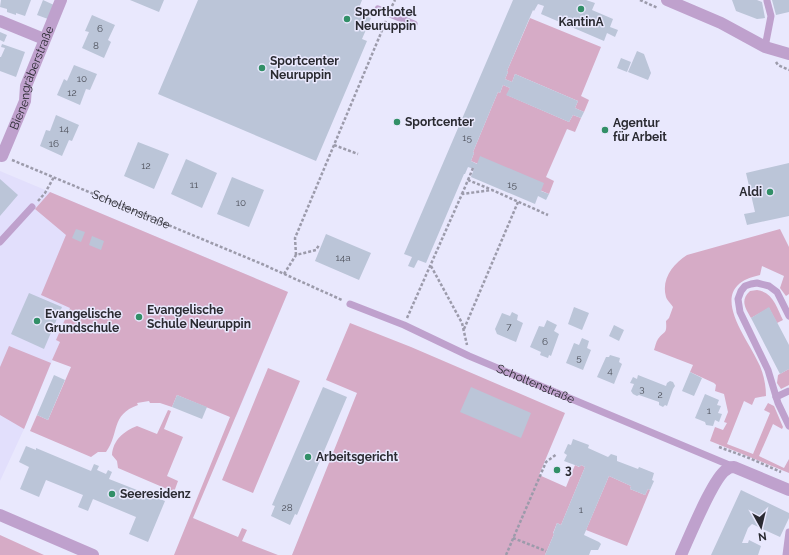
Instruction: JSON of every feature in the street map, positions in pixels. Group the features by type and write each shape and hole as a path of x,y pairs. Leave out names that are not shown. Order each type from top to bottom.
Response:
{"street":[{"name":"Bienengräberstraße","path":"2,156 25,101 26,86 61,0"},
{"path":"667,0 721,23 765,47 789,54"},
{"path":"0,21 44,40"},
{"path":"681,555 709,493 718,478 726,469 734,467"},
{"name":"Scholtenstraße","path":"734,467 789,490"},
{"path":"0,515 93,555"}],"lane":[{"path":"765,47 771,16 767,1"},
{"path":"378,9 414,24"},
{"path":"0,242 32,207"},
{"path":"789,316 777,292 769,286 757,283 751,284 745,286 741,291 738,299 740,312 768,370 778,403 789,426"},
{"name":"Scholtenstraße","path":"350,304 404,325 469,356 734,467"},
{"path":"776,397 789,391"},
{"path":"786,555 789,532"}],"path":[{"path":"350,304 284,274 296,255 295,238 395,0"},
{"path":"334,145 358,154"},
{"name":"Scholtenstraße","path":"2,156 284,274"},
{"path":"404,325 473,168"},
{"path":"32,207 45,194 54,177"},
{"path":"468,180 548,215"},
{"path":"462,194 492,190"},
{"path":"430,266 464,329 518,202"},
{"path":"296,255 316,250 319,245"},
{"path":"738,454 740,449"},
{"path":"506,555 546,462 557,454"},
{"path":"513,538 546,551"}],"shaded area":[{"path":"530,18 601,47 581,96 589,100 584,112 575,108 578,101 515,74 512,82 505,79"},
{"path":"503,85 510,88 507,95 569,122 573,115 581,118 575,132 567,129 546,177 554,181 549,194 471,161 473,152 498,92 500,93"},
{"name":"Evangelische Schule Neuruppin","path":"0,171 288,292 236,417 60,342 24,429 0,481"},
{"name":"Evangelische Schule Neuruppin","path":"50,192 288,292 193,518 238,537 242,528 247,530 242,541 278,555 174,555 230,417 177,395 172,407 160,403 150,403 149,401 137,403 138,405 129,409 119,419 113,438 106,452 98,452 91,457 30,431 37,415 48,420 71,367 52,360 60,342 56,340 70,308 41,295 66,235 35,209"},
{"path":"780,229 789,247 789,294 786,296 780,288 784,276 762,266 760,275 743,281 734,290 732,301 734,314 739,327 760,366 766,388 766,396 755,398 752,405 744,401 727,444 753,454 770,413 764,410 768,403 774,406 783,427 782,429 773,424 759,456 784,468 789,459 789,473 710,441 715,427 723,430 727,423 724,422 728,412 724,394 715,391 716,385 714,383 690,372 693,365 654,350 658,339 666,330 666,321 669,318 673,307 666,297 665,284 669,273 677,263 687,255"},
{"path":"750,291 762,291 771,297 783,320 777,323 769,308 751,318 745,307 744,301"},
{"path":"350,323 411,347 565,413 539,475 566,487 575,465 585,467 561,525 557,523 545,555 292,555 357,393 326,380"},
{"path":"9,346 51,363 24,429 0,415 0,367"},
{"path":"268,368 300,381 253,493 222,480"},
{"path":"789,369 789,385 781,389 777,383 778,375"},
{"path":"168,410 171,411 164,429 183,437 167,476 178,481 174,492 118,468 117,461 112,455 114,445 124,433 132,428 137,426 157,434"},
{"path":"609,476 631,486 630,489 645,495 648,489 650,490 627,546 586,530"},
{"path":"0,535 44,555 0,555"}],"building":[{"path":"1,0 31,0 25,16 7,12 7,9 0,7"},
{"path":"43,0 54,5 48,19 37,15"},
{"path":"130,0 164,0 159,12"},
{"name":"Sportcenter Neuruppin","path":"198,0 362,0 357,13 371,18 362,39 367,41 316,161 158,94"},
{"name":"Agentur für Arbeit","path":"513,0 586,0 595,3 592,10 613,19 610,27 618,30 615,37 607,33 604,41 541,14 544,6 538,4 534,11 533,10 505,79 512,82 515,74 578,101 575,108 584,112 581,118 573,115 569,122 506,95 510,88 503,85 500,93 498,92 473,152 471,161 477,164 480,156 544,183 541,191 549,194 546,200 538,196 535,204 471,177 474,169 468,167 426,263 418,260 414,268 408,266 412,257 404,254"},
{"path":"732,0 757,0 762,2 765,18 757,19 736,11"},
{"path":"772,0 789,0 789,12 776,15"},
{"path":"92,15 115,25 108,40 111,42 104,58 82,48 89,32 85,31"},
{"path":"0,32 7,35 4,42 0,40"},
{"path":"2,44 25,52 16,77 0,71 0,57 5,48 1,47"},
{"path":"637,51 644,54 651,73 648,80 628,72"},
{"path":"621,58 631,62 627,72 617,68"},
{"path":"74,65 97,74 90,90 86,89 80,105 57,95 64,79 67,81"},
{"path":"56,115 79,125 72,141 69,140 62,156 40,146 46,130 50,131"},
{"path":"138,142 169,154 154,189 124,176"},
{"path":"186,159 217,173 202,208 171,194"},
{"name":"Aldi","path":"789,163 789,216 747,225 744,214 755,212 746,173"},
{"path":"232,177 264,190 249,227 217,214"},
{"path":"0,179 18,195 0,216"},
{"path":"76,229 85,232 81,242 72,238"},
{"path":"326,234 371,253 359,280 315,261"},
{"path":"92,236 104,241 101,250 89,245"},
{"name":"Evangelische Grundschule","path":"29,293 62,307 44,349 11,334"},
{"path":"574,307 589,313 582,330 568,324"},
{"path":"769,307 789,345 789,369 780,374 751,318"},
{"path":"512,312 518,315 517,320 523,323 516,342 497,334 495,329 502,313 510,316"},
{"path":"547,320 557,325 554,331 559,334 551,356 549,355 548,358 540,355 541,352 530,347 539,326 544,327"},
{"path":"614,325 624,330 619,341 609,336"},
{"path":"582,338 589,341 587,348 591,350 583,370 566,363 574,343 579,345"},
{"path":"610,355 620,358 619,362 622,364 614,384 597,377 606,357 609,357"},
{"path":"690,372 702,378 694,396 682,391"},
{"path":"54,375 65,380 48,420 37,415"},
{"path":"638,375 666,386 670,381 673,382 675,386 667,406 665,405 663,407 659,405 659,402 633,394 631,391 634,384 630,383 633,377 637,379"},
{"name":"Arbeitsgericht","path":"323,387 347,397 297,515 295,514 290,525 271,516 275,506 272,505"},
{"path":"471,387 531,413 521,438 460,412"},
{"path":"705,394 719,400 717,405 721,406 718,413 722,414 719,422 715,420 713,426 706,425 705,422 695,418"},
{"path":"177,395 207,407 202,419 172,407"},
{"path":"573,439 589,445 588,448 608,457 611,454 617,456 617,461 654,473 652,480 654,481 650,490 648,489 645,495 630,489 631,486 609,476 584,535 601,544 598,550 591,550 589,555 545,555 557,523 561,525 585,467 581,465 580,467 564,461 567,455 564,453 568,444 571,445"},
{"name":"Seeresidenz","path":"26,446 36,450 36,448 91,471 94,464 99,466 97,470 106,474 108,470 112,472 109,479 165,501 148,542 129,534 136,517 93,499 88,511 78,507 83,495 46,480 39,497 20,489 29,467 19,462"},
{"path":"741,490 789,513 789,518 780,537 752,524 748,528 742,543 748,543 749,540 761,546 758,555 711,555"}],"place":[{"name":"KantinA","path":"581,9"},
{"name":"Sporthotel Neuruppin","path":"347,19"},
{"name":"Sportcenter Neuruppin","path":"262,68"},
{"name":"Sportcenter","path":"397,122"},
{"name":"Agentur für Arbeit","path":"605,130"},
{"name":"Aldi","path":"770,192"},
{"name":"Evangelische Schule Neuruppin","path":"139,317"},
{"name":"Evangelische Grundschule","path":"37,321"},
{"name":"Arbeitsgericht","path":"308,457"},
{"name":"3","path":"557,470"},
{"name":"Seeresidenz","path":"112,494"}]}
